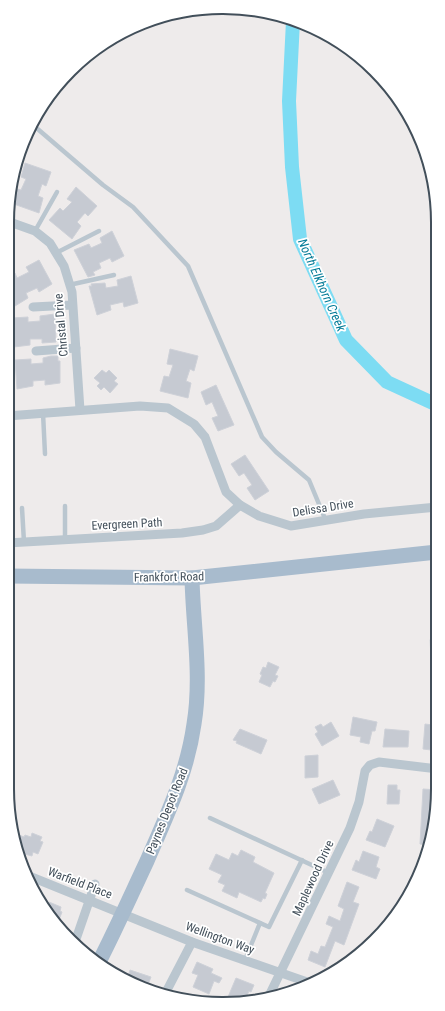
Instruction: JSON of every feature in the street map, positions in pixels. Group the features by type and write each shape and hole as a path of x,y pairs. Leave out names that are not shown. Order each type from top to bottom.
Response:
{"main road":[{"name":"Frankfort Road","path":"14,576 192,578 331,565 431,553"},
{"name":"Paynes Depot Road","path":"101,958 166,818 187,760 194,723 197,695 192,578"}],"street":[{"name":"Christal Drive","path":"14,226 35,231 50,243 64,266 69,284 72,305 80,410"},
{"path":"32,308 72,305"},
{"path":"36,351 76,348"},
{"name":"Delissa Drive","path":"14,415 154,406 168,408 194,424 206,437 226,492 240,505 259,516 291,526 364,514 431,508"},
{"name":"Evergreen Path","path":"14,543 182,533 203,530 216,526 240,505"},
{"name":"Maplewood Drive","path":"272,991 350,828 359,802 365,771 370,765 379,762 431,768"},
{"name":"Warfield Place","path":"35,878 123,913"},
{"path":"77,937 95,884"},
{"name":"Wellington Way","path":"123,913 192,942 303,981"},
{"path":"167,990 192,942"}],"lane":[{"path":"37,128 103,185 133,207 188,266 245,401 262,437 276,452 309,480 326,521"},
{"path":"35,231 57,192"},
{"path":"56,253 99,231"},
{"path":"69,284 114,275"},
{"path":"43,413 45,454"},
{"path":"65,506 65,540"},
{"path":"22,508 24,542"},
{"path":"210,818 329,873"},
{"path":"187,890 269,927 302,860"},
{"path":"245,961 260,923"}],"building":[{"path":"25,163 51,172 46,186 42,184 38,196 43,198 39,213 15,204 17,189 21,190 26,179 21,177"},
{"path":"76,187 97,206 88,216 85,213 77,222 81,226 72,239 49,220 60,208 63,211 72,202 67,199"},
{"path":"112,231 124,256 112,262 110,258 99,263 101,268 93,272 95,275 88,277 74,250 89,244 91,248 102,243 100,238"},
{"path":"39,260 52,284 39,292 37,288 26,293 28,298 15,306 14,274 17,278 29,272 26,267"},
{"path":"131,276 138,303 124,307 123,302 110,305 111,310 97,315 89,286 92,286 91,284 105,283 106,288 118,286 117,280"},
{"path":"55,314 56,342 42,343 42,339 30,339 30,345 14,347 14,318 28,317 28,322 40,321 40,316"},
{"path":"170,349 198,356 194,371 190,369 186,381 191,383 188,398 160,391 164,376 169,377 173,365 167,364"},
{"path":"58,356 58,361 60,361 60,383 45,385 45,380 33,381 33,386 17,389 15,360 31,359 31,364 43,363 43,358"},
{"path":"102,370 106,373 109,370 117,378 114,381 118,384 110,393 104,387 101,390 97,386 100,383 94,378"},
{"path":"216,385 234,425 218,431 212,418 218,416 212,402 206,405 201,392"},
{"path":"245,455 269,491 255,500 247,488 252,485 244,473 239,476 231,464"},
{"path":"268,662 279,667 275,675 278,676 270,687 259,682 263,667 266,668"},
{"path":"353,717 377,722 375,731 372,731 369,744 360,742 361,737 350,735"},
{"path":"331,722 339,736 322,746 315,734 318,732 315,727 321,724 323,727"},
{"path":"425,724 431,725 431,750 423,749"},
{"path":"240,729 267,740 261,754 236,743 237,741 233,740"},
{"path":"385,729 409,731 408,747 383,747"},
{"path":"318,755 318,777 305,778 305,756"},
{"path":"333,780 340,795 319,804 312,789"},
{"path":"388,785 397,785 397,790 400,790 399,804 387,804"},
{"path":"423,789 431,790 431,802 427,829 423,844 420,844"},
{"path":"377,819 394,826 385,847 366,840 370,831 372,832"},
{"path":"32,833 42,837 40,841 43,842 38,854 33,852 32,856 24,854 19,835 31,837"},
{"path":"241,850 255,857 253,862 274,873 265,893 267,894 265,899 263,898 261,902 239,892 237,898 222,891 225,885 218,882 222,875 209,869 216,854 229,860 232,853 238,856"},
{"path":"363,851 379,857 376,867 380,869 376,879 352,870 356,860 359,862"},
{"path":"347,882 359,887 353,902 359,904 344,945 335,941 325,967 308,960 311,951 318,954 321,946 325,947 333,927 326,924 329,916 340,921 344,909 338,906"},
{"path":"49,902 61,907 60,911 62,912 60,918 57,915"},
{"path":"197,962 213,969 211,973 222,978 219,983 214,981 209,994 193,987 198,975 192,973"},
{"path":"130,970 151,977 148,983 129,974"},
{"path":"236,978 254,985 251,992 249,991 247,995 228,997"}],"waterway":[{"name":"North Elkhorn Creek","path":"293,26 289,101 292,167 300,239 346,340 387,382 431,402"}]}
